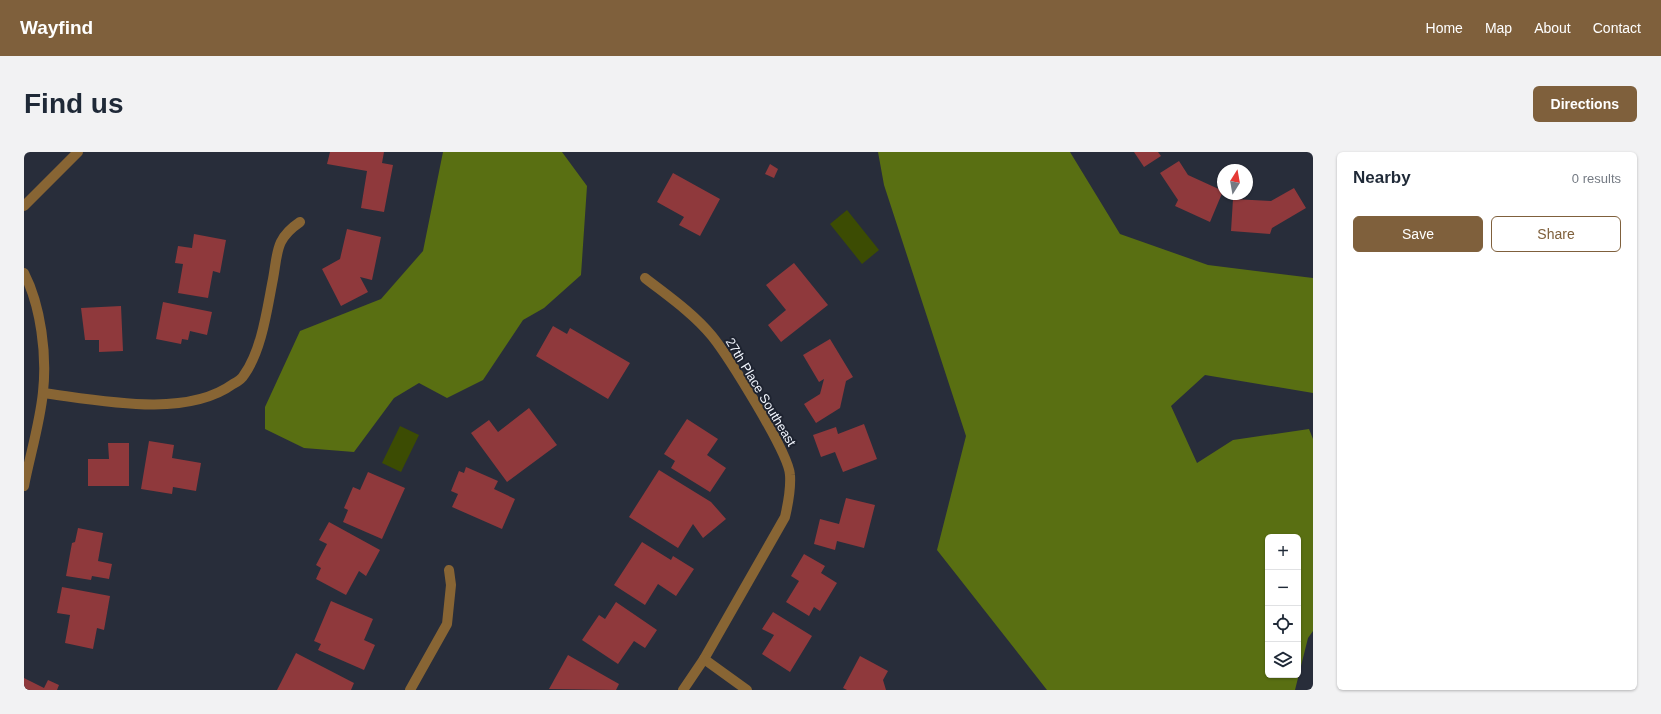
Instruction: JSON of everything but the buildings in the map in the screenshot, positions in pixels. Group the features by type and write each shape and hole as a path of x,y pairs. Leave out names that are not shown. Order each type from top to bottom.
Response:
{"street":[{"path":"24,206 78,152"},
{"path":"43,393 158,406 189,403 209,397 226,389 243,377 251,365 264,324 280,241 300,222"},
{"path":"24,273 37,304 44,360 43,393 24,486"},
{"name":"27th Place Southeast","path":"645,278 690,313 712,336 736,372 776,441 787,464 790,475 788,504 785,517 704,659 683,690"},
{"path":"410,690 447,624 451,584 450,570"},
{"path":"704,659 747,690"}],"green space":[{"path":"443,152 562,152 587,186 581,275 544,308 523,320 483,380 447,398 419,383 394,398 354,452 304,448 265,429 265,407 300,331 381,299 423,251"},
{"path":"878,152 1070,152 1120,234 1208,265 1313,278 1313,393 1205,375 1171,406 1197,463 1233,440 1309,429 1313,439 1313,631 1308,638 1301,666 1301,534 1265,534 1265,678 1298,678 1295,690 1047,690 937,550 966,436 884,185"},
{"path":"847,210 879,250 862,264 830,224"},
{"path":"400,426 419,435 401,472 382,463"}]}
